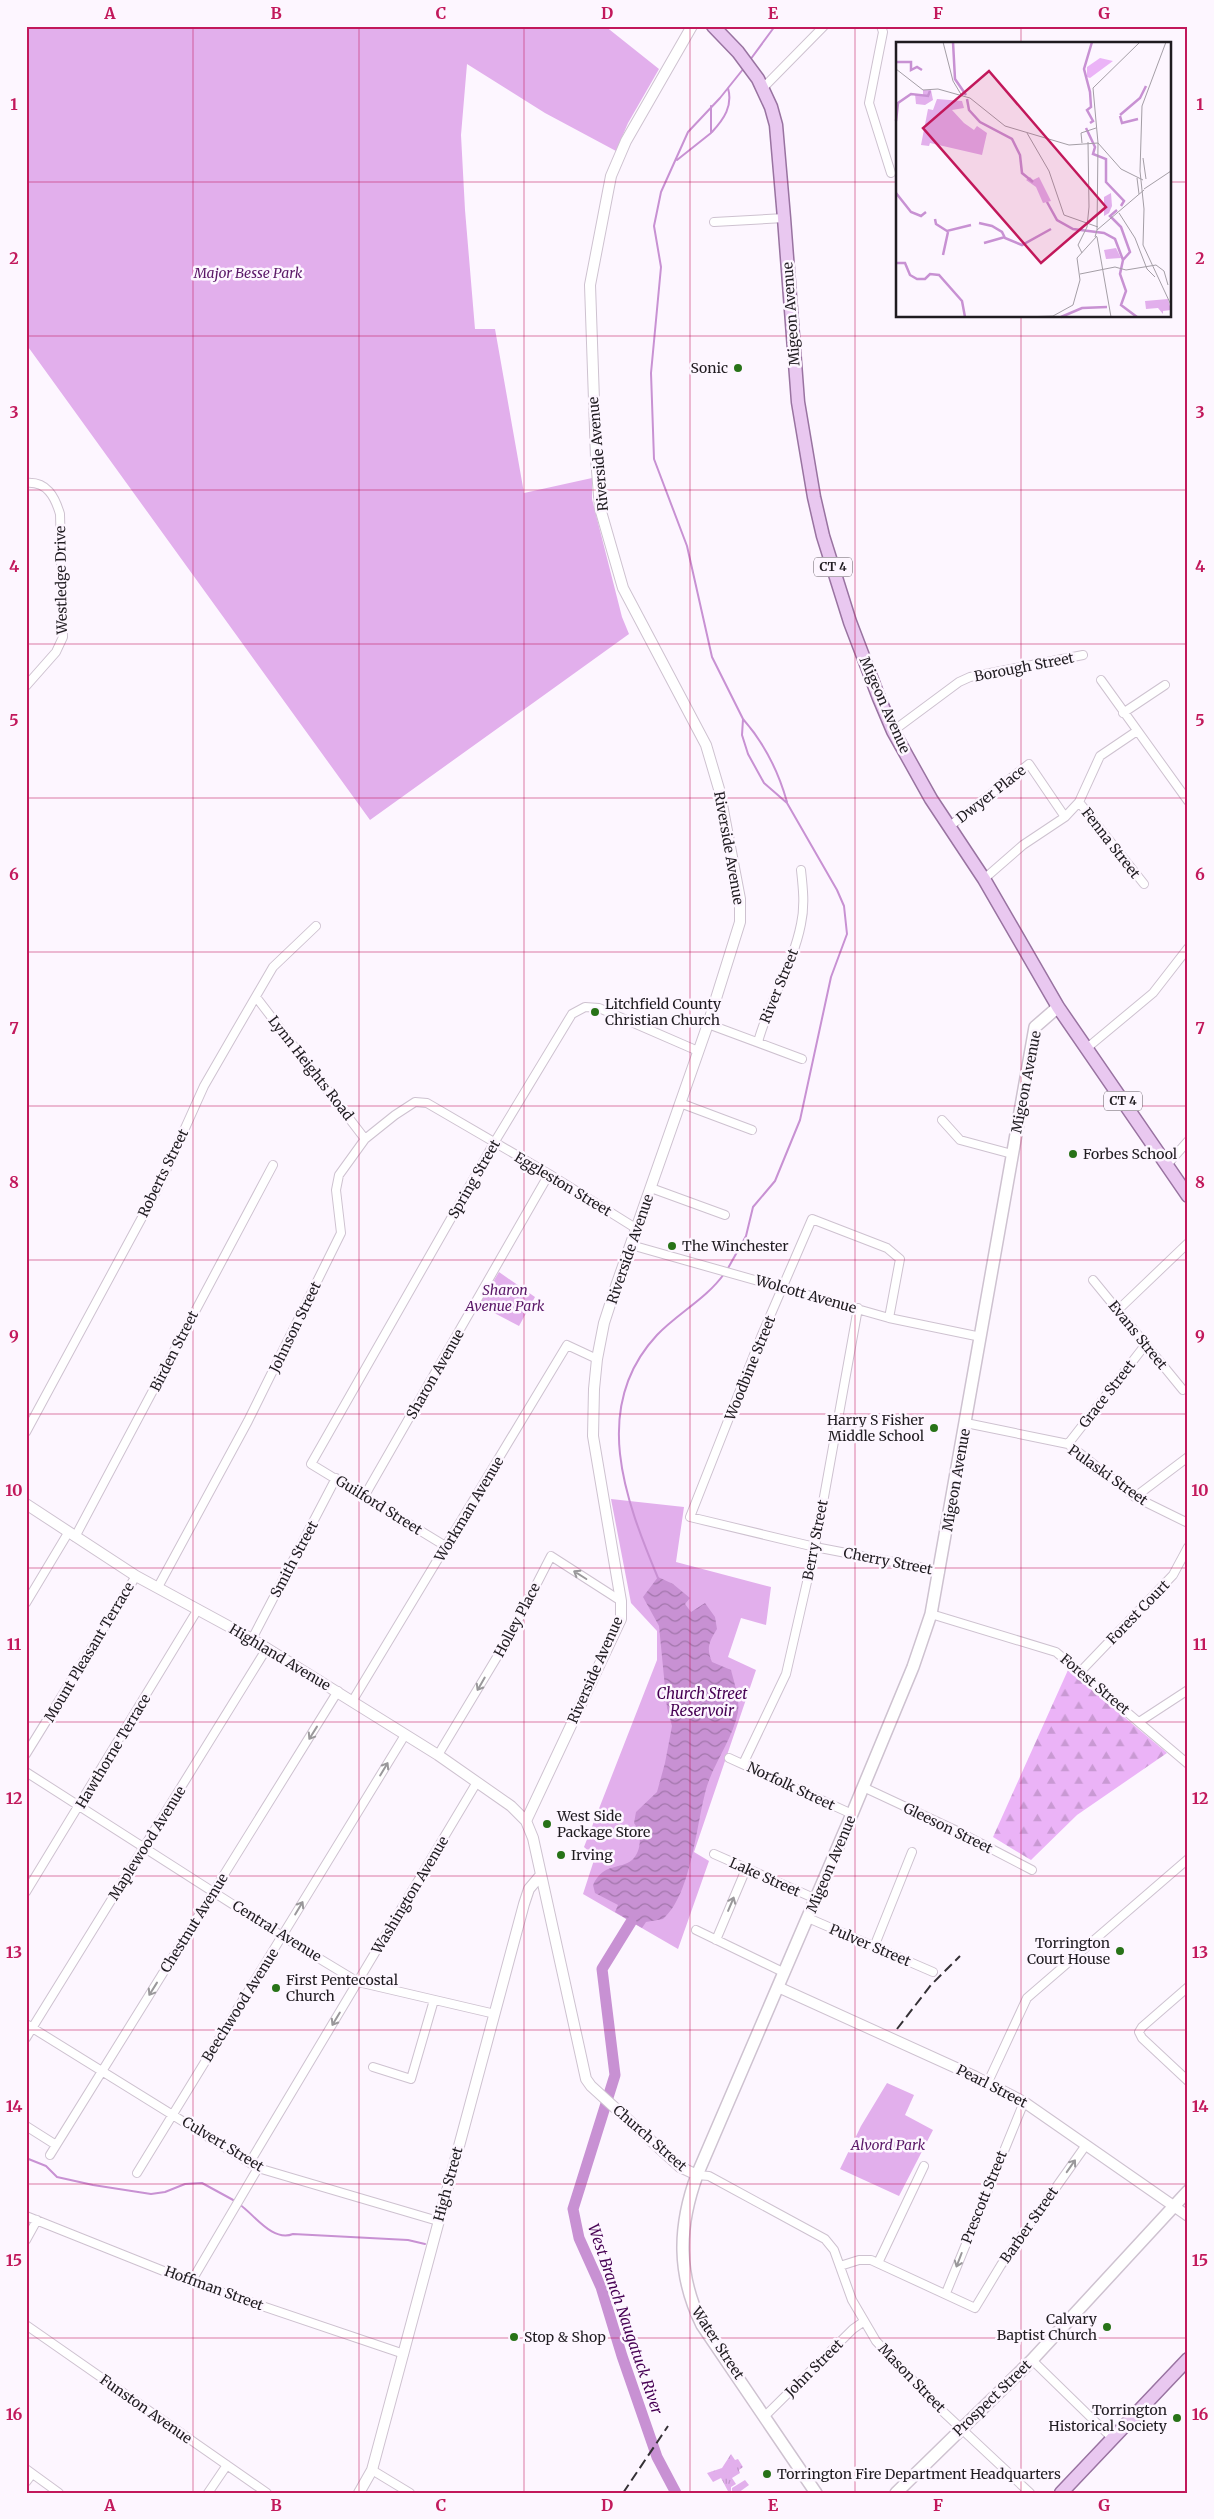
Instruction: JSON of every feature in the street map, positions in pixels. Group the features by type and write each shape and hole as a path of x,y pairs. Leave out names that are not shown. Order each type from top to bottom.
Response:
{"main road":[{"name":"Migeon Avenue","path":"697,2175 852,1814 913,1667 931,1614 1036,1027 1058,1007 984,879 931,799 893,731 850,622 823,536 814,497 798,402 776,125 772,107 760,84 738,52 713,26"},
{"name":"CT 4","path":"1058,1007 1188,1196"},
{"name":"Water Street","path":"697,2175 687,2204 684,2222 683,2252 688,2292 702,2325 816,2493"},
{"name":"Prospect Street","path":"896,2493 1032,2360 1188,2191"},
{"path":"1061,2493 1188,2359"}],"street":[{"name":"Riverside Avenue","path":"526,1821 621,1618 621,1601 593,1436 597,1359 604,1324 739,929 740,899 719,789 706,745 623,588 600,508 590,321 590,285 612,176 626,141 692,26"},
{"path":"760,84 824,26"},
{"path":"882,26 883,32 869,103 891,173"},
{"path":"714,222 784,218"},
{"name":"Westledge Drive","path":"26,483 44,486 55,497 60,514 63,606 62,642 56,652 26,686"},
{"name":"Borough Street","path":"893,731 959,682 970,677 1083,656"},
{"path":"1101,680 1188,801"},
{"path":"1123,713 1165,685"},
{"path":"984,879 1022,845 1065,817 1079,802 1100,756 1137,731"},
{"name":"Dwyer Place","path":"950,826 1029,764 1065,817"},
{"name":"Fenna Street","path":"1079,802 1144,884"},
{"name":"River Street","path":"758,1042 773,997 790,962 801,923 804,898 801,870"},
{"name":"Roberts Street","path":"26,1432 159,1186 204,1086 273,967 316,926"},
{"path":"1087,1048 1153,992 1188,948"},
{"name":"Lynn Heights Road","path":"256,997 365,1139"},
{"name":"Spring Street","path":"311,1464 494,1143 572,1014 585,1007 599,1008 698,1051"},
{"path":"708,1024 802,1059"},
{"name":"Johnson Street","path":"158,1587 248,1421 341,1233 336,1190 339,1175 365,1139 415,1102 428,1104 437,1109"},
{"path":"680,1103 752,1130"},
{"name":"Eggleston Street","path":"437,1109 549,1174 637,1229"},
{"path":"942,1120 960,1140 1012,1154"},
{"path":"1166,1166 1188,1141"},
{"name":"Birden Street","path":"26,1603 71,1535 273,1165"},
{"name":"Sharon Avenue","path":"365,1495 549,1174"},
{"path":"651,1188 725,1215"},
{"name":"Woodbine Street","path":"690,1518 812,1219 887,1248 900,1259 889,1318"},
{"path":"1119,1309 1188,1243"},
{"name":"Wolcott Avenue","path":"632,1245 889,1318 981,1337"},
{"name":"Evans Street","path":"1094,1280 1183,1390"},
{"name":"Berry Street","path":"744,1764 786,1674 815,1547 858,1308"},
{"name":"Grace Street","path":"1068,1444 1146,1344"},
{"name":"Workman Avenue","path":"353,1700 567,1346 597,1359"},
{"name":"Pulaski Street","path":"966,1423 1068,1444 1135,1497 1188,1523"},
{"path":"1135,1497 1188,1457"},
{"name":"Guilford Street","path":"311,1464 447,1546"},
{"name":"Smith Street","path":"252,1639 336,1478"},
{"name":"Highland Avenue","path":"26,1504 136,1576 252,1639 353,1700 477,1782 511,1806 526,1821"},
{"name":"Cherry Street","path":"690,1518 815,1547 940,1571"},
{"name":"Forest Court","path":"1081,1672 1173,1575 1188,1547"},
{"name":"Holley Place","path":"438,1755 512,1632 551,1556 621,1601"},
{"name":"Mount Pleasant Terrace","path":"26,1754 136,1576"},
{"name":"Hawthorne Terrace","path":"26,1892 198,1609"},
{"name":"Forest Street","path":"931,1614 1056,1652 1188,1764"},
{"name":"Maplewood Avenue","path":"26,2038 29,2026 145,1846 267,1648"},
{"path":"1139,1722 1188,1690"},
{"name":"Chestnut Avenue","path":"50,2155 338,1691"},
{"name":"Beechwood Avenue","path":"137,2173 405,1735"},
{"name":"Norfolk Street","path":"729,1758 852,1814"},
{"name":"Central Avenue","path":"26,1772 145,1846 282,1936 358,1982 495,2014"},
{"name":"Washington Avenue","path":"250,2162 477,1782"},
{"name":"Gleeson Street","path":"863,1787 953,1829 1032,1870"},
{"name":"Church Street","path":"526,1821 533,1838 586,2079 591,2086 680,2167 697,2175 709,2176 825,2239 834,2250 840,2266"},
{"path":"874,1947 912,1852"},
{"name":"Lake Street","path":"714,1854 816,1899"},
{"path":"988,2082 1027,1998 1188,1858"},
{"path":"716,1940 746,1869"},
{"name":"High Street","path":"360,2493 372,2470 524,1904 529,1889 540,1876"},
{"name":"Pulver Street","path":"808,1918 933,1972"},
{"path":"696,1930 784,1973"},
{"name":"Pearl Street","path":"778,1987 988,2082 1024,2102 1188,2216"},
{"path":"1188,1987 1142,2027 1139,2032 1142,2038 1188,2081"},
{"path":"373,2067 411,2079 434,2000"},
{"name":"Culvert Street","path":"29,2026 173,2113 258,2168 438,2221"},
{"name":"Prescott Street","path":"946,2293 1024,2102"},
{"path":"26,2126 56,2145"},
{"name":"Barber Street","path":"946,2293 975,2308 1001,2265 1086,2145"},
{"path":"878,2262 924,2166"},
{"path":"191,2282 258,2168"},
{"name":"Hoffman Street","path":"26,2216 191,2282 404,2354"},
{"path":"26,2240 37,2220"},
{"path":"840,2266 865,2259 878,2262 946,2293"},
{"name":"Mason Street","path":"840,2266 852,2300 863,2322 893,2362 1030,2493"},
{"name":"John Street","path":"765,2416 853,2329 863,2322"},
{"name":"Funston Avenue","path":"26,2325 267,2493"},
{"path":"1032,2360 1112,2438"},
{"path":"208,2493 227,2465"},
{"path":"372,2470 410,2493"},
{"path":"26,2482 29,2472 59,2493"}],"green space":[{"name":"Major Besse Park","path":"26,26 605,26 659,69 628,123 616,151 545,113 467,64 461,135 475,329 495,329 524,493 592,478 592,499 622,617 629,634 370,820 26,344"},
{"name":"Sharon Avenue Park","path":"499,1272 535,1297 519,1326 479,1305"},
{"path":"611,1499 684,1507 676,1562 771,1587 766,1625 741,1618 728,1657 756,1670 694,1852 709,1861 678,1949 583,1894 595,1857 584,1847 657,1660 657,1631 631,1603"},
{"path":"1068,1670 1167,1753 1077,1815 1031,1860 993,1837"},
{"name":"Alvord Park","path":"887,2083 914,2095 905,2115 933,2130 899,2196 840,2169 861,2126"},
{"path":"731,2454 735,2460 738,2459 743,2467 739,2470 740,2473 732,2478 736,2484 731,2487 731,2493 729,2493 721,2478 713,2482 707,2473 722,2468"},
{"path":"745,2480 749,2485 738,2493 732,2493 732,2488"}],"water":[{"name":"Church Street Reservoir","path":"658,1577 673,1584 690,1598 685,1604 691,1612 705,1603 715,1617 717,1629 709,1645 709,1653 712,1662 731,1670 738,1702 738,1712 736,1722 707,1786 692,1857 681,1893 673,1908 663,1919 646,1922 642,1928 615,1912 618,1905 595,1893 593,1885 602,1873 627,1863 638,1852 640,1837 634,1823 636,1812 657,1792 665,1763 672,1726 667,1708 659,1626 643,1597"}],"waterway":[{"name":"West Branch Naugatuck River","path":"750,60 775,26"},
{"name":"West Branch Naugatuck River","path":"727,1270 746,1236 753,1207 775,1181 800,1120 831,977 847,934 844,906 837,890 787,803 764,783 748,754 742,735 743,719 712,657 687,546 654,459 651,373 661,267 654,226 661,192 688,132 720,98 744,68"},
{"path":"712,132 726,112 729,101 728,88"},
{"path":"677,160 711,133 711,106"},
{"name":"West Branch Naugatuck River","path":"743,719 758,738 770,758 787,802"},
{"name":"West Branch Naugatuck River","path":"658,1578 634,1517 620,1454 619,1423 624,1392 636,1363 657,1335 709,1291 724,1274"},
{"name":"West Branch Naugatuck River","path":"631,1922 602,1969 615,2075 573,2209 579,2238 601,2287 622,2356 657,2457 676,2493"},
{"path":"26,2158 46,2166 57,2177 93,2185 151,2194 165,2192 185,2184 202,2183 235,2201"},
{"path":"239,2204 264,2226 278,2234 408,2240 425,2244"}],"railway":[{"path":"897,2029 931,1985 960,1956"},
{"path":"623,2493 668,2426"}],"place":[{"name":"Sonic","path":"738,368"},
{"name":"Litchfield County Christian Church","path":"595,1012"},
{"name":"Forbes School","path":"1073,1154"},
{"name":"The Winchester","path":"672,1246"},
{"name":"Harry S Fisher Middle School","path":"934,1428"},
{"name":"West Side Package Store","path":"547,1824"},
{"name":"Irving","path":"561,1855"},
{"name":"Torrington Court House","path":"1120,1951"},
{"name":"First Pentecostal Church","path":"276,1988"},
{"name":"Calvary Baptist Church","path":"1107,2327"},
{"name":"Stop & Shop","path":"514,2337"},
{"name":"Torrington Historical Society","path":"1177,2418"},
{"name":"Torrington Fire Department Headquarters","path":"767,2474"}]}
